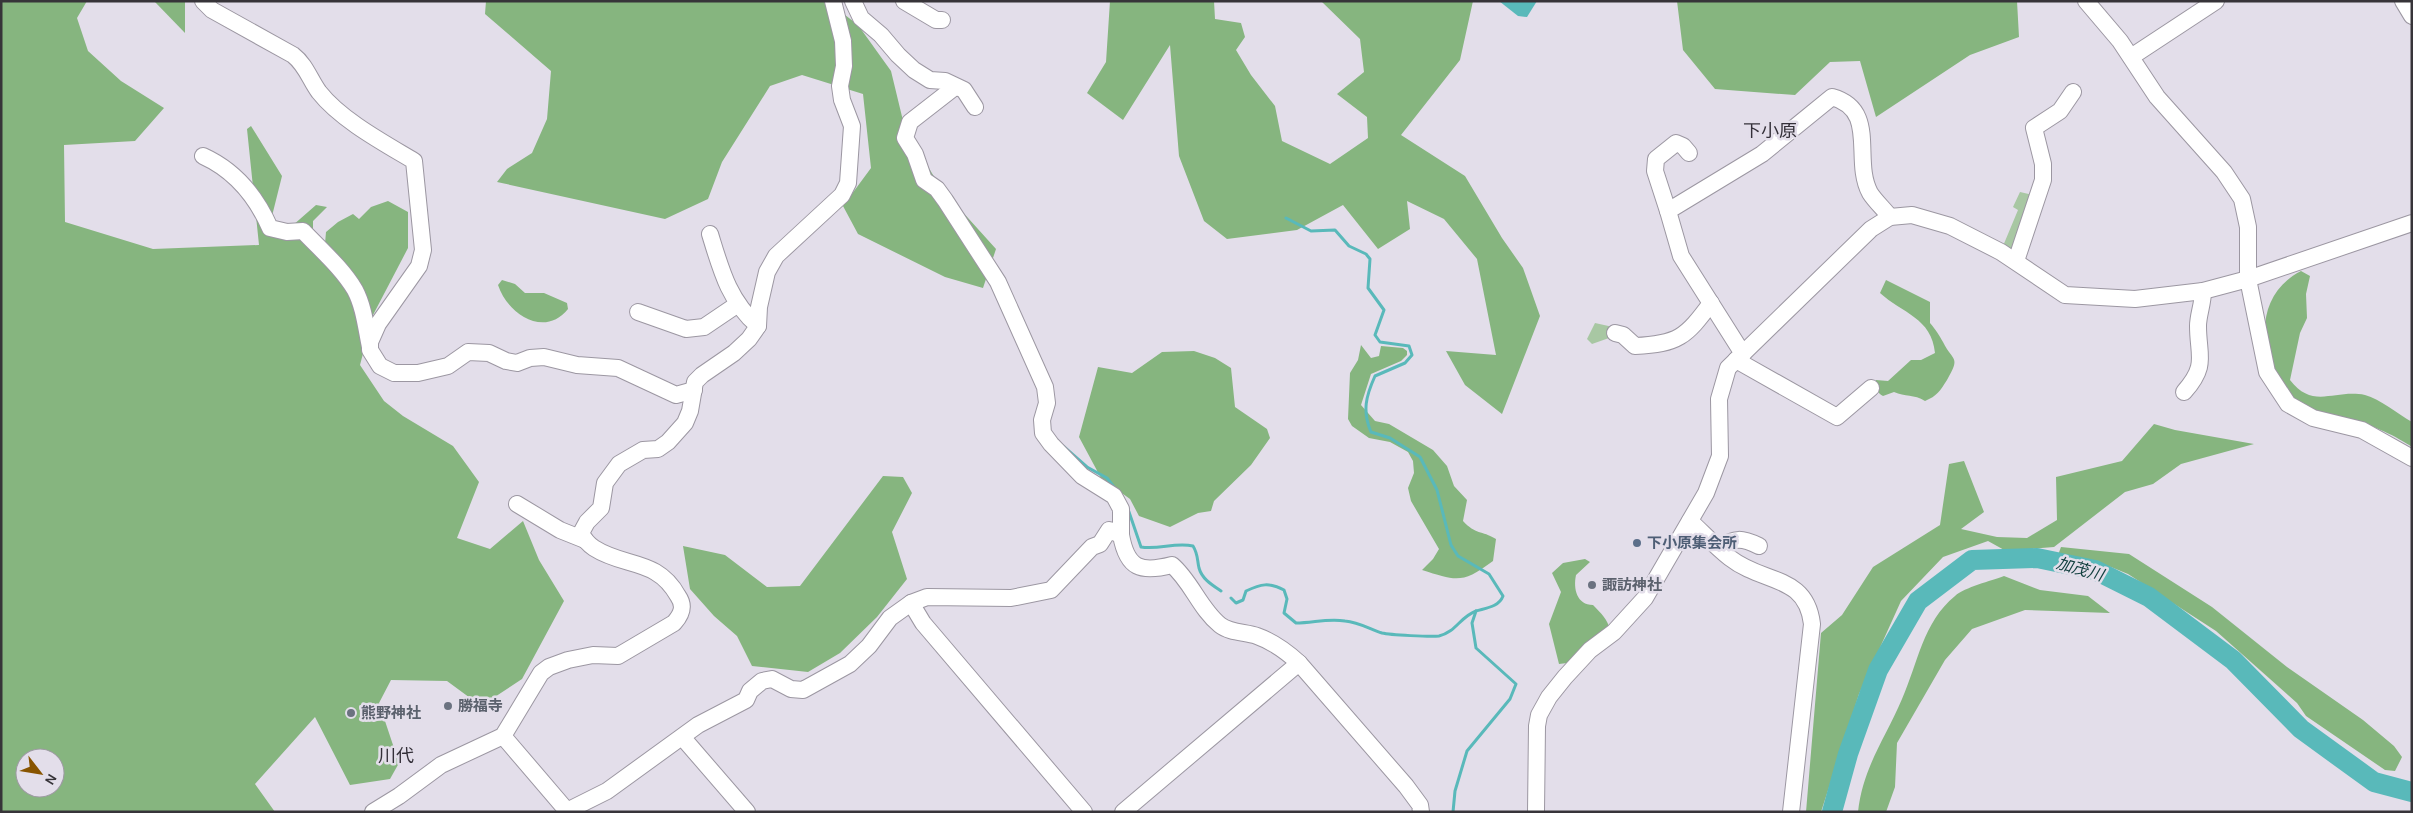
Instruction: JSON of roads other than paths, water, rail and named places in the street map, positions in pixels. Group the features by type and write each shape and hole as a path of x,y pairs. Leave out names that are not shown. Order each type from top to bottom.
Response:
{"street":[{"path":"203,1 212,10 258,34 300,61 320,93 332,104 358,126 414,161 423,250 419,266 378,324 370,347"},
{"path":"373,812 399,796 441,765 503,736 541,673 549,667 593,655 618,656 674,623 680,616 681,601 665,577 650,567 594,548 581,534 587,522 601,508 605,482 619,464 643,450 658,449 668,442 685,423 692,404 695,382 734,353 749,339 758,326 767,272 776,256 842,195 848,183 852,126 842,100 840,86 844,66 843,41 833,1"},
{"path":"853,1 860,18 881,34 898,55 914,70 930,80 945,81 964,90 975,107"},
{"path":"904,1 936,20 942,20"},
{"path":"2086,1 2131,58 2157,96 2224,172 2242,199 2248,226 2248,278 2267,372 2288,404 2313,418 2362,430 2412,458"},
{"path":"2131,58 2216,1"},
{"path":"2403,1 2412,16"},
{"path":"955,87 910,122 905,138 915,154 924,180 937,189 946,200 998,282 1046,387 1047,403 1042,420 1043,433 1082,476 1114,496 1121,509 1121,535 1124,549 1131,560 1140,567 1151,571 1172,565 1181,573 1186,584 1221,626 1256,636 1280,646 1299,662 1406,786 1420,805 1421,812"},
{"path":"2016,261 2043,180 2043,164 2034,128 2060,111 2074,92"},
{"path":"1668,211 1762,154 1832,97 1845,100 1861,121 1864,175 1870,193 1890,216"},
{"path":"1689,153 1683,146 1676,143 1656,159 1655,171 1681,256 1711,303 1739,357 1837,417 1871,388"},
{"path":"204,156 224,165 236,177 260,206 270,228 287,232 303,231 342,272 355,291 362,309 370,347 380,366 394,374 418,373 448,366 468,352 489,353 518,363 530,358 544,357 577,365 618,368 676,395 694,390"},
{"path":"1536,812 1537,726 1539,715 1549,698 1590,650 1614,632 1646,598 1706,493 1720,456 1719,399 1728,368 1871,229 1890,216 1912,215 1950,226 2016,261 2065,295 2135,299 2203,291 2248,278 2412,223"},
{"path":"710,234 722,277 743,313 758,326"},
{"path":"2184,392 2191,385 2200,367 2198,325 2203,305 2203,291"},
{"path":"1615,333 1622,335 1635,346 1674,341 1693,328 1711,303"},
{"path":"638,312 686,329 704,327 738,304"},
{"path":"517,504 560,530 585,540"},
{"path":"1690,521 1731,559 1767,578 1792,585 1810,607 1812,624 1792,812"},
{"path":"503,736 568,811 607,791 683,738 698,725 746,700 750,691 762,681 772,679 791,689 803,690 850,664 869,646 890,618 911,603 927,597 1011,598 1051,590 1092,547 1100,544 1109,530 1121,535"},
{"path":"1719,548 1734,539 1741,538 1759,546"},
{"path":"911,603 923,623 1084,812"},
{"path":"1123,812 1299,662"},
{"path":"683,738 747,812"}],"water":[{"path":"1499,1 1537,1 1527,17 1518,16"}],"waterway":[{"path":"1286,218 1311,231 1335,230 1349,246 1366,254 1370,259 1368,288 1384,310 1375,335 1380,342 1409,346 1412,355 1405,363 1375,376 1366,404 1368,424 1371,432 1390,438 1420,457 1437,490 1451,545 1458,556 1489,574 1503,596 1499,603 1476,611 1472,623 1476,648 1516,684 1510,699 1467,751 1455,791 1453,812"},
{"path":"1063,446 1087,467 1107,478 1114,487"},
{"path":"1128,509 1141,547 1193,546 1202,575 1221,591"},
{"name":"加茂川","path":"1832,812 1848,754 1878,670 1918,601 1972,560 2037,558 2095,570 2149,597 2233,660 2301,729 2374,782 2412,792"},
{"path":"1231,598 1236,603 1243,600 1246,591 1261,585 1274,586 1284,590 1287,599 1284,613 1296,623 1339,620 1355,623 1382,633 1410,636 1439,636 1445,634 1476,611"}],"place":[{"name":"下小原集会所","path":"1637,543"},
{"name":"諏訪神社","path":"1592,585"},
{"name":"勝福寺","path":"448,706"},
{"name":"熊野神社","path":"351,713"}],"district":[{"name":"下小原","path":"1770,131"},
{"name":"川代","path":"396,756"}]}
